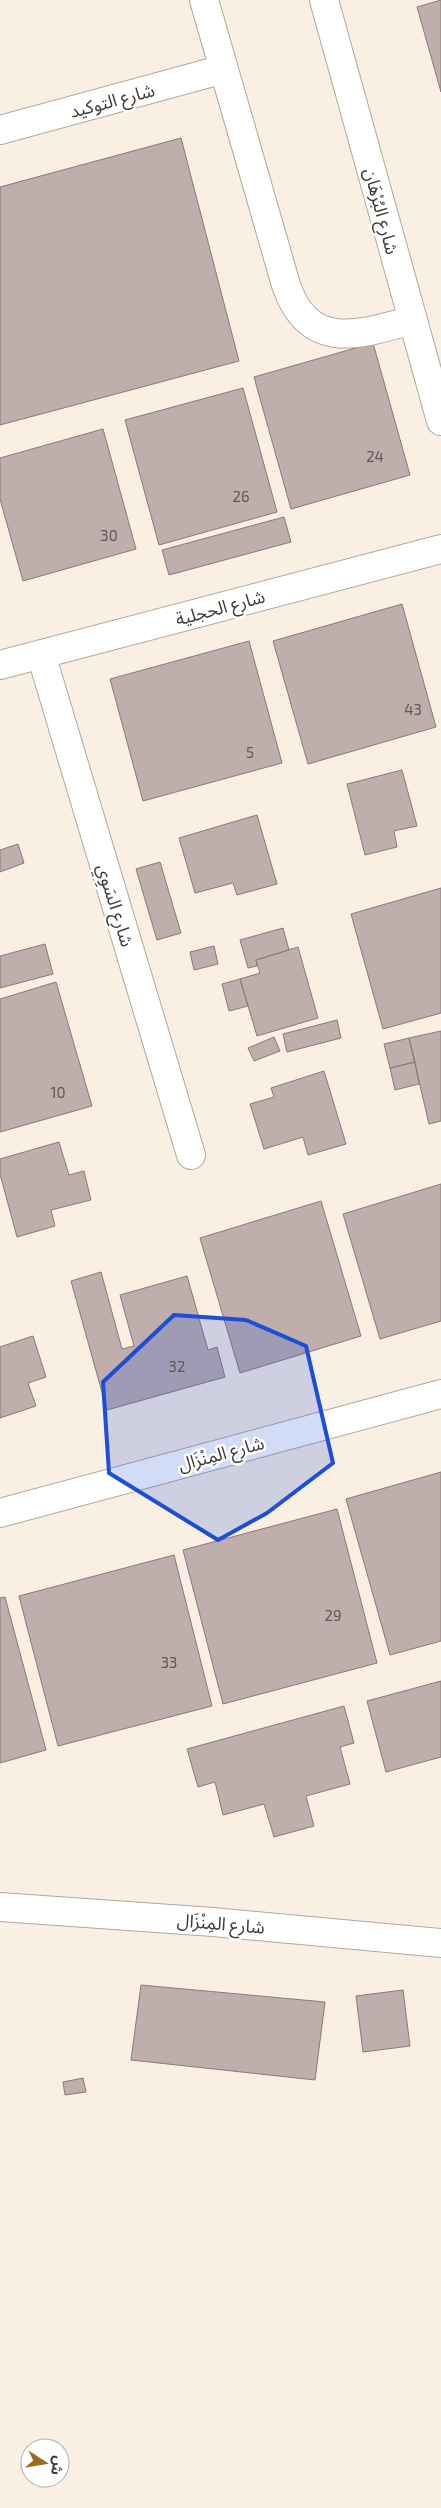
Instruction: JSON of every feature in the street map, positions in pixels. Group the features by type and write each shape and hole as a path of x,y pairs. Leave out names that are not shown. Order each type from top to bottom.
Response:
{"street":[{"path":"204,0 291,300 300,313 312,324 326,332 342,335 358,334 412,320"},
{"name":"شارع البُرْهَان","path":"324,0 441,421"},
{"name":"شارع التوكيد","path":"0,130 224,69"},
{"name":"شارع الحجلية","path":"0,665 441,549"},
{"name":"شارع السَوِي","path":"41,654 191,1156"},
{"name":"شارع المِنْزَال","path":"0,1513 441,1394"},
{"name":"شارع المِنْزَال","path":"0,1907 213,1922 441,1943"}],"highlighted area":[{"path":"174,1315 246,1320 306,1346 333,1463 267,1513 218,1540 109,1473 103,1382"}],"building":[{"path":"441,0 441,92 417,7"},
{"path":"181,138 239,361 0,425 0,187"},
{"path":"373,343 410,475 291,509 254,377"},
{"path":"243,388 277,512 159,545 125,420"},
{"path":"103,429 136,549 23,581 0,499 0,458"},
{"path":"284,517 291,542 169,575 162,550"},
{"path":"402,604 436,727 308,764 273,641"},
{"path":"249,641 282,763 143,801 110,679"},
{"path":"402,770 417,826 394,831 397,847 365,855 347,784"},
{"path":"257,815 277,884 237,895 233,883 195,893 179,838"},
{"path":"18,844 24,863 0,872 0,850"},
{"path":"160,862 181,933 157,940 136,869"},
{"path":"441,888 441,1013 383,1029 351,914"},
{"path":"283,928 289,950 256,960 257,966 248,968 240,940"},
{"path":"45,944 53,974 0,988 0,956"},
{"path":"214,946 218,964 194,970 190,952"},
{"path":"298,947 318,1018 257,1036 240,979 260,973 256,960"},
{"path":"240,979 248,1006 229,1011 222,984"},
{"path":"56,982 92,1106 0,1132 0,999"},
{"path":"337,1020 341,1038 287,1052 283,1034"},
{"path":"441,1031 441,1121 429,1124 409,1038"},
{"path":"274,1037 280,1051 254,1061 248,1048"},
{"path":"409,1038 415,1062 390,1068 384,1044"},
{"path":"415,1062 419,1084 395,1090 390,1068"},
{"path":"324,1071 346,1144 308,1155 303,1137 264,1149 250,1104 274,1097 271,1088"},
{"path":"59,1142 69,1175 84,1171 91,1200 51,1210 55,1226 17,1237 0,1174 0,1159"},
{"path":"441,1184 441,1321 380,1339 343,1214"},
{"path":"321,1201 361,1336 240,1373 200,1238"},
{"path":"101,1272 122,1349 134,1346 120,1295 187,1276 208,1350 217,1347 225,1377 107,1410 71,1281"},
{"path":"33,1336 46,1377 28,1383 36,1406 0,1418 0,1347"},
{"path":"441,1472 441,1641 390,1655 346,1499"},
{"path":"337,1509 377,1663 223,1704 183,1550"},
{"path":"174,1555 212,1706 58,1746 19,1596"},
{"path":"5,1597 46,1750 0,1763 0,1598"},
{"path":"441,1681 441,1757 386,1772 367,1701"},
{"path":"344,1706 354,1743 340,1747 350,1784 306,1796 314,1826 274,1837 264,1804 223,1815 215,1782 198,1787 187,1749"},
{"path":"141,1985 325,2002 315,2080 131,2060"},
{"path":"403,1990 410,2046 363,2052 356,1996"},
{"path":"83,2078 86,2092 65,2095 63,2082"}]}
